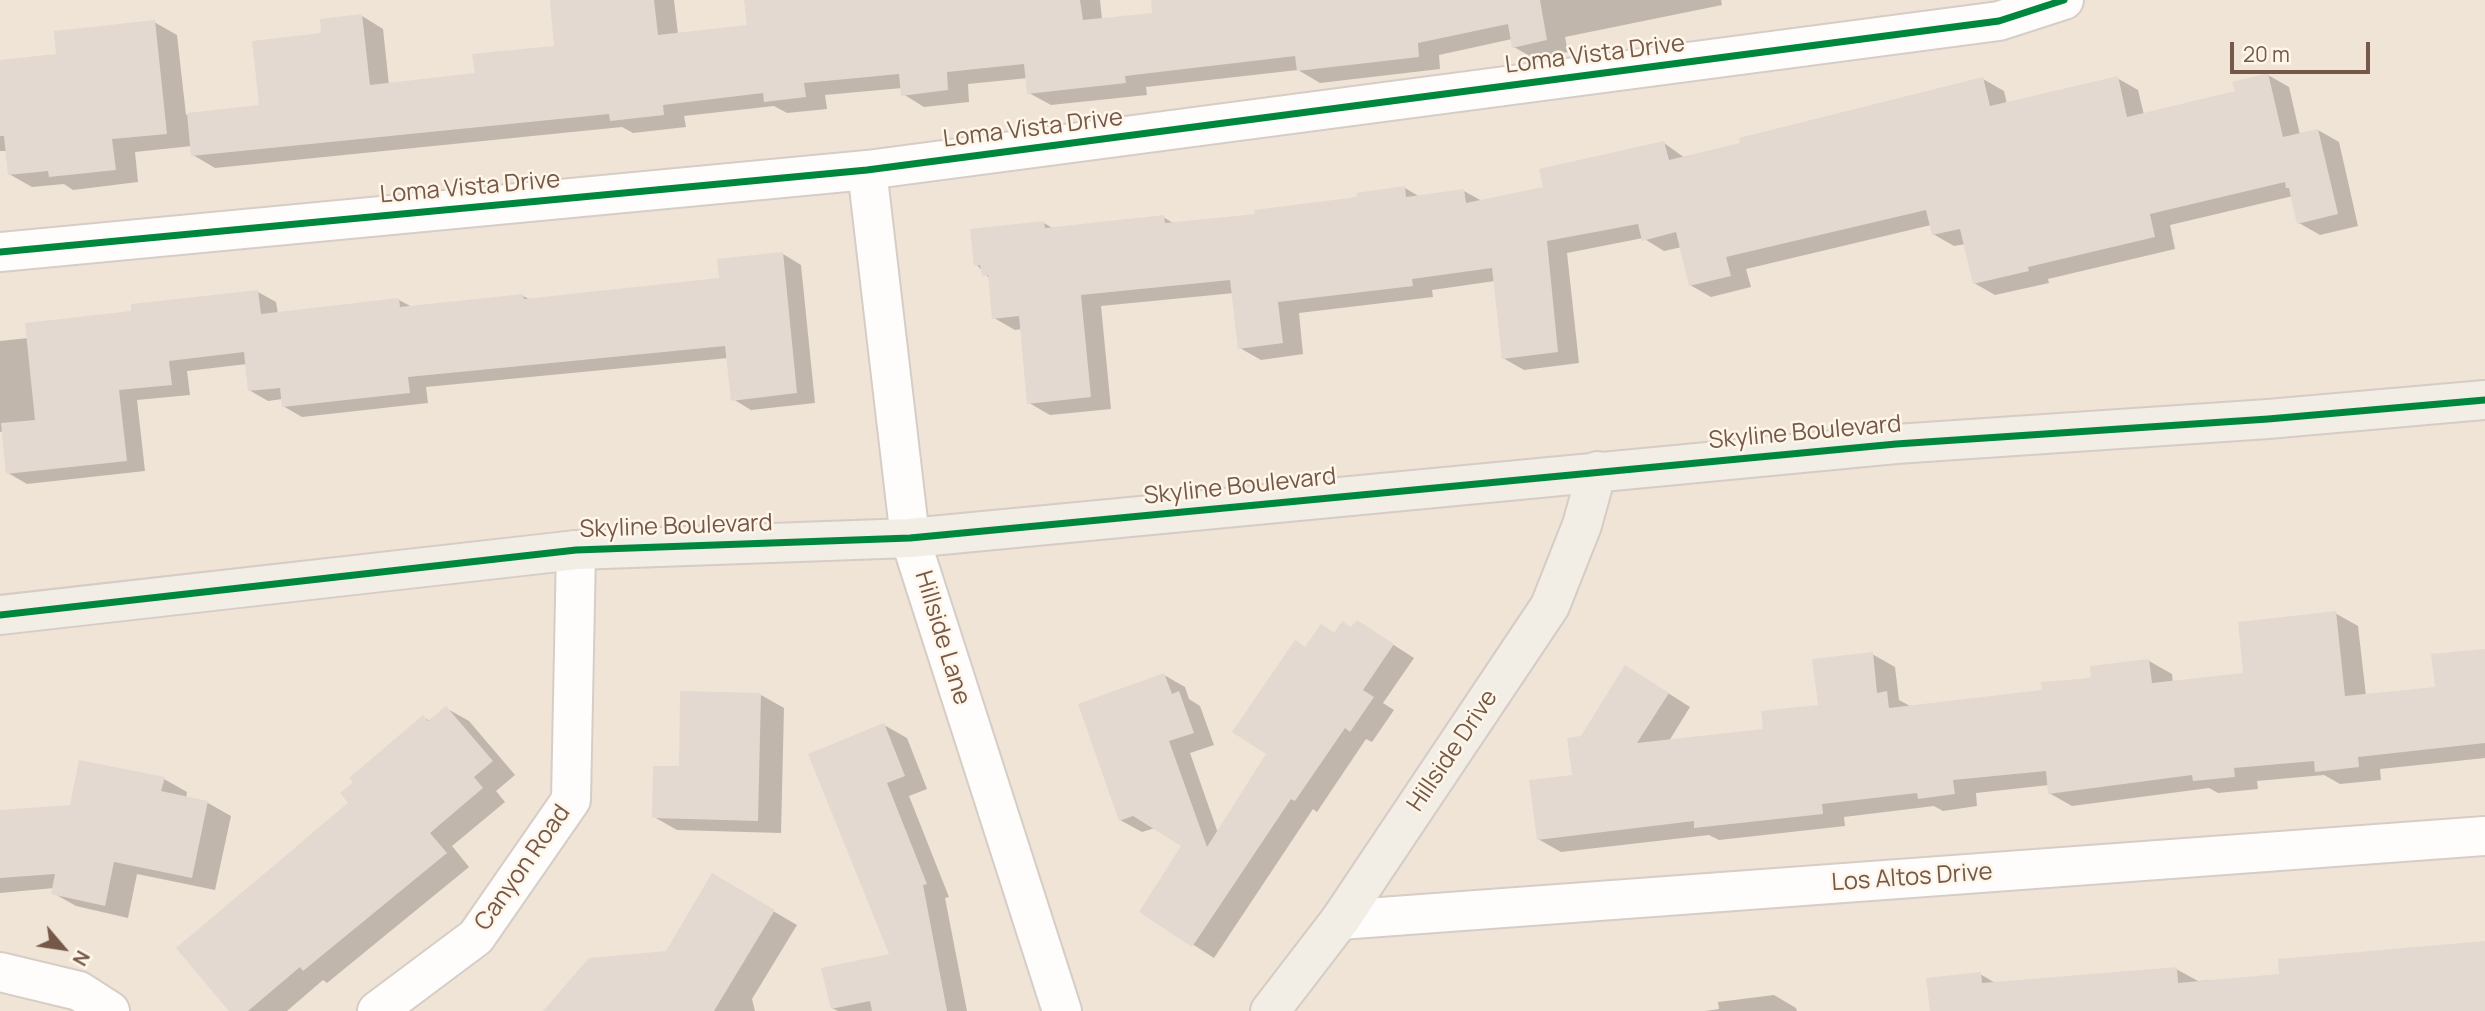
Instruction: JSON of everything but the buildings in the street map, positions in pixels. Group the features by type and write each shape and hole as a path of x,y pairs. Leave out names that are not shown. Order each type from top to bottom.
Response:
{"main road":[{"name":"Skyline Boulevard","path":"0,615 576,550 910,538 1896,444 2268,419 2485,400"},
{"name":"Hillside Drive","path":"1270,1011 1340,920 1550,606 1582,525 1597,471"}],"street":[{"name":"Loma Vista Drive","path":"0,252 867,170 1999,21 2064,0"},
{"name":"Hillside Lane","path":"867,170 910,538 1062,1011"},
{"name":"Canyon Road","path":"377,1011 476,937 571,800 576,550"},
{"name":"Los Altos Drive","path":"1340,920 2485,836"},
{"path":"0,972 79,990 110,1011"}],"shaded area":[{"path":"0,0 2485,0 2485,1011 0,1011"}],"cycle path":[{"path":"0,252 867,170 1999,21 2064,0"},
{"path":"0,615 576,550 910,538 1896,444 2268,419 2485,400"}]}
